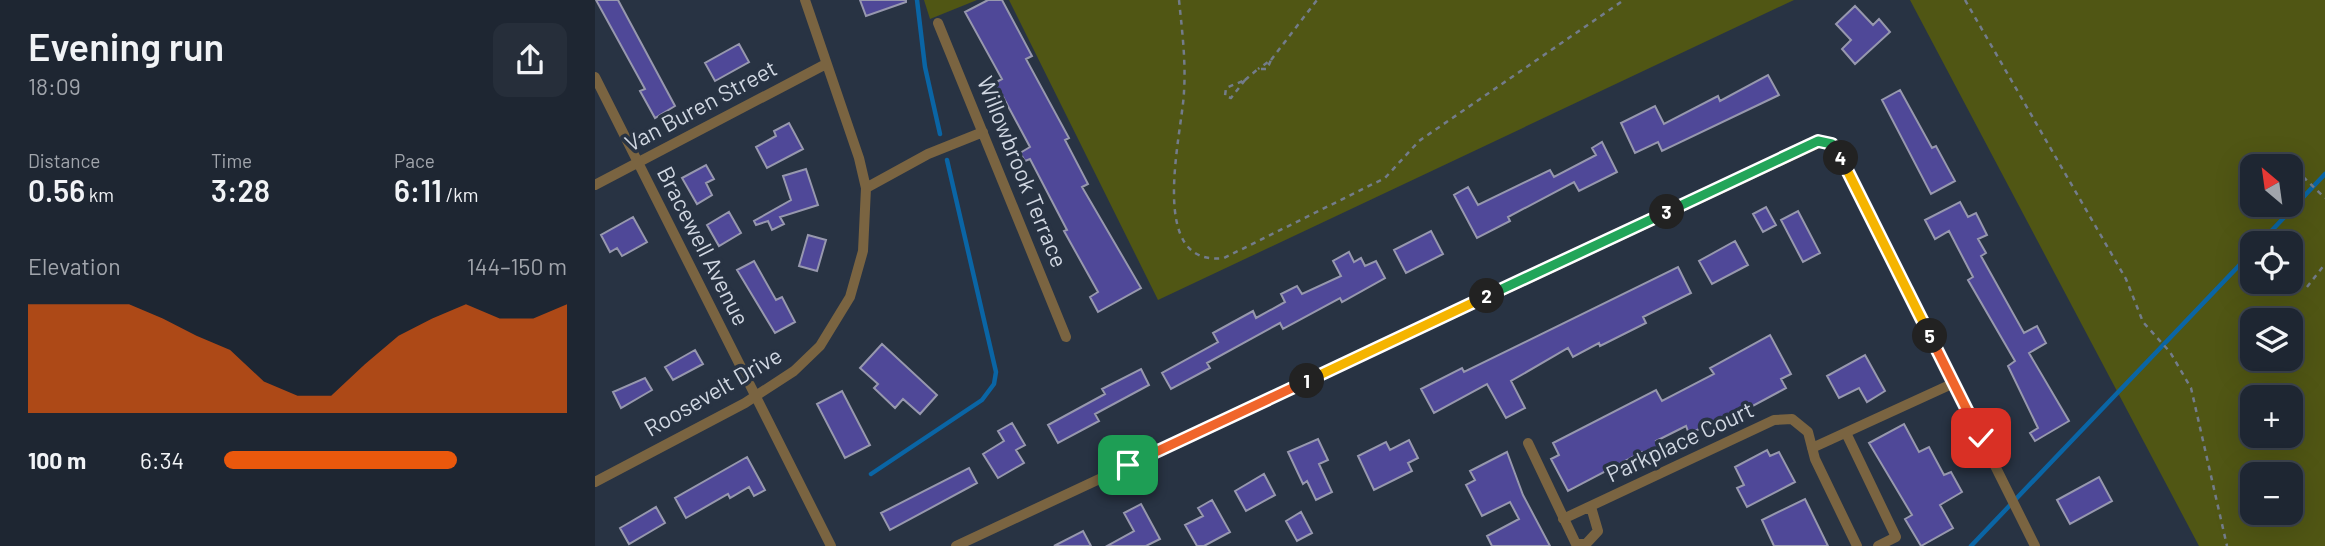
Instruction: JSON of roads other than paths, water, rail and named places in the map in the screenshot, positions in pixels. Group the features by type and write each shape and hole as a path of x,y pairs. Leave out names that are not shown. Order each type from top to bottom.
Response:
{"street":[{"name":"Roosevelt Drive","path":"595,482 755,396 808,359 831,331 850,297 863,251 866,188 805,0"},
{"name":"Willowbrook Terrace","path":"938,23 1066,337"},
{"name":"Van Buren Street","path":"595,185 826,64"},
{"name":"Bracewell Avenue","path":"595,77 831,546"},
{"path":"866,188 928,155 983,132"},
{"path":"956,546 1818,141 1828,142 1838,151 2035,546"},
{"path":"1812,448 1847,435 1954,383"},
{"name":"Parkplace Court","path":"1563,519 1774,420 1786,418 1798,422 1808,432 1812,448 1857,546"},
{"path":"1847,435 1896,537 1878,546"},
{"name":"Parkplace Court","path":"1528,443 1572,541 1576,544 1586,544 1598,531 1591,507"}],"waterway":[{"path":"917,0 925,67 940,134"},
{"path":"871,474 982,400 994,384 996,372 947,160"},
{"path":"2271,231 2325,174"},
{"path":"1971,546 2240,265"}]}
